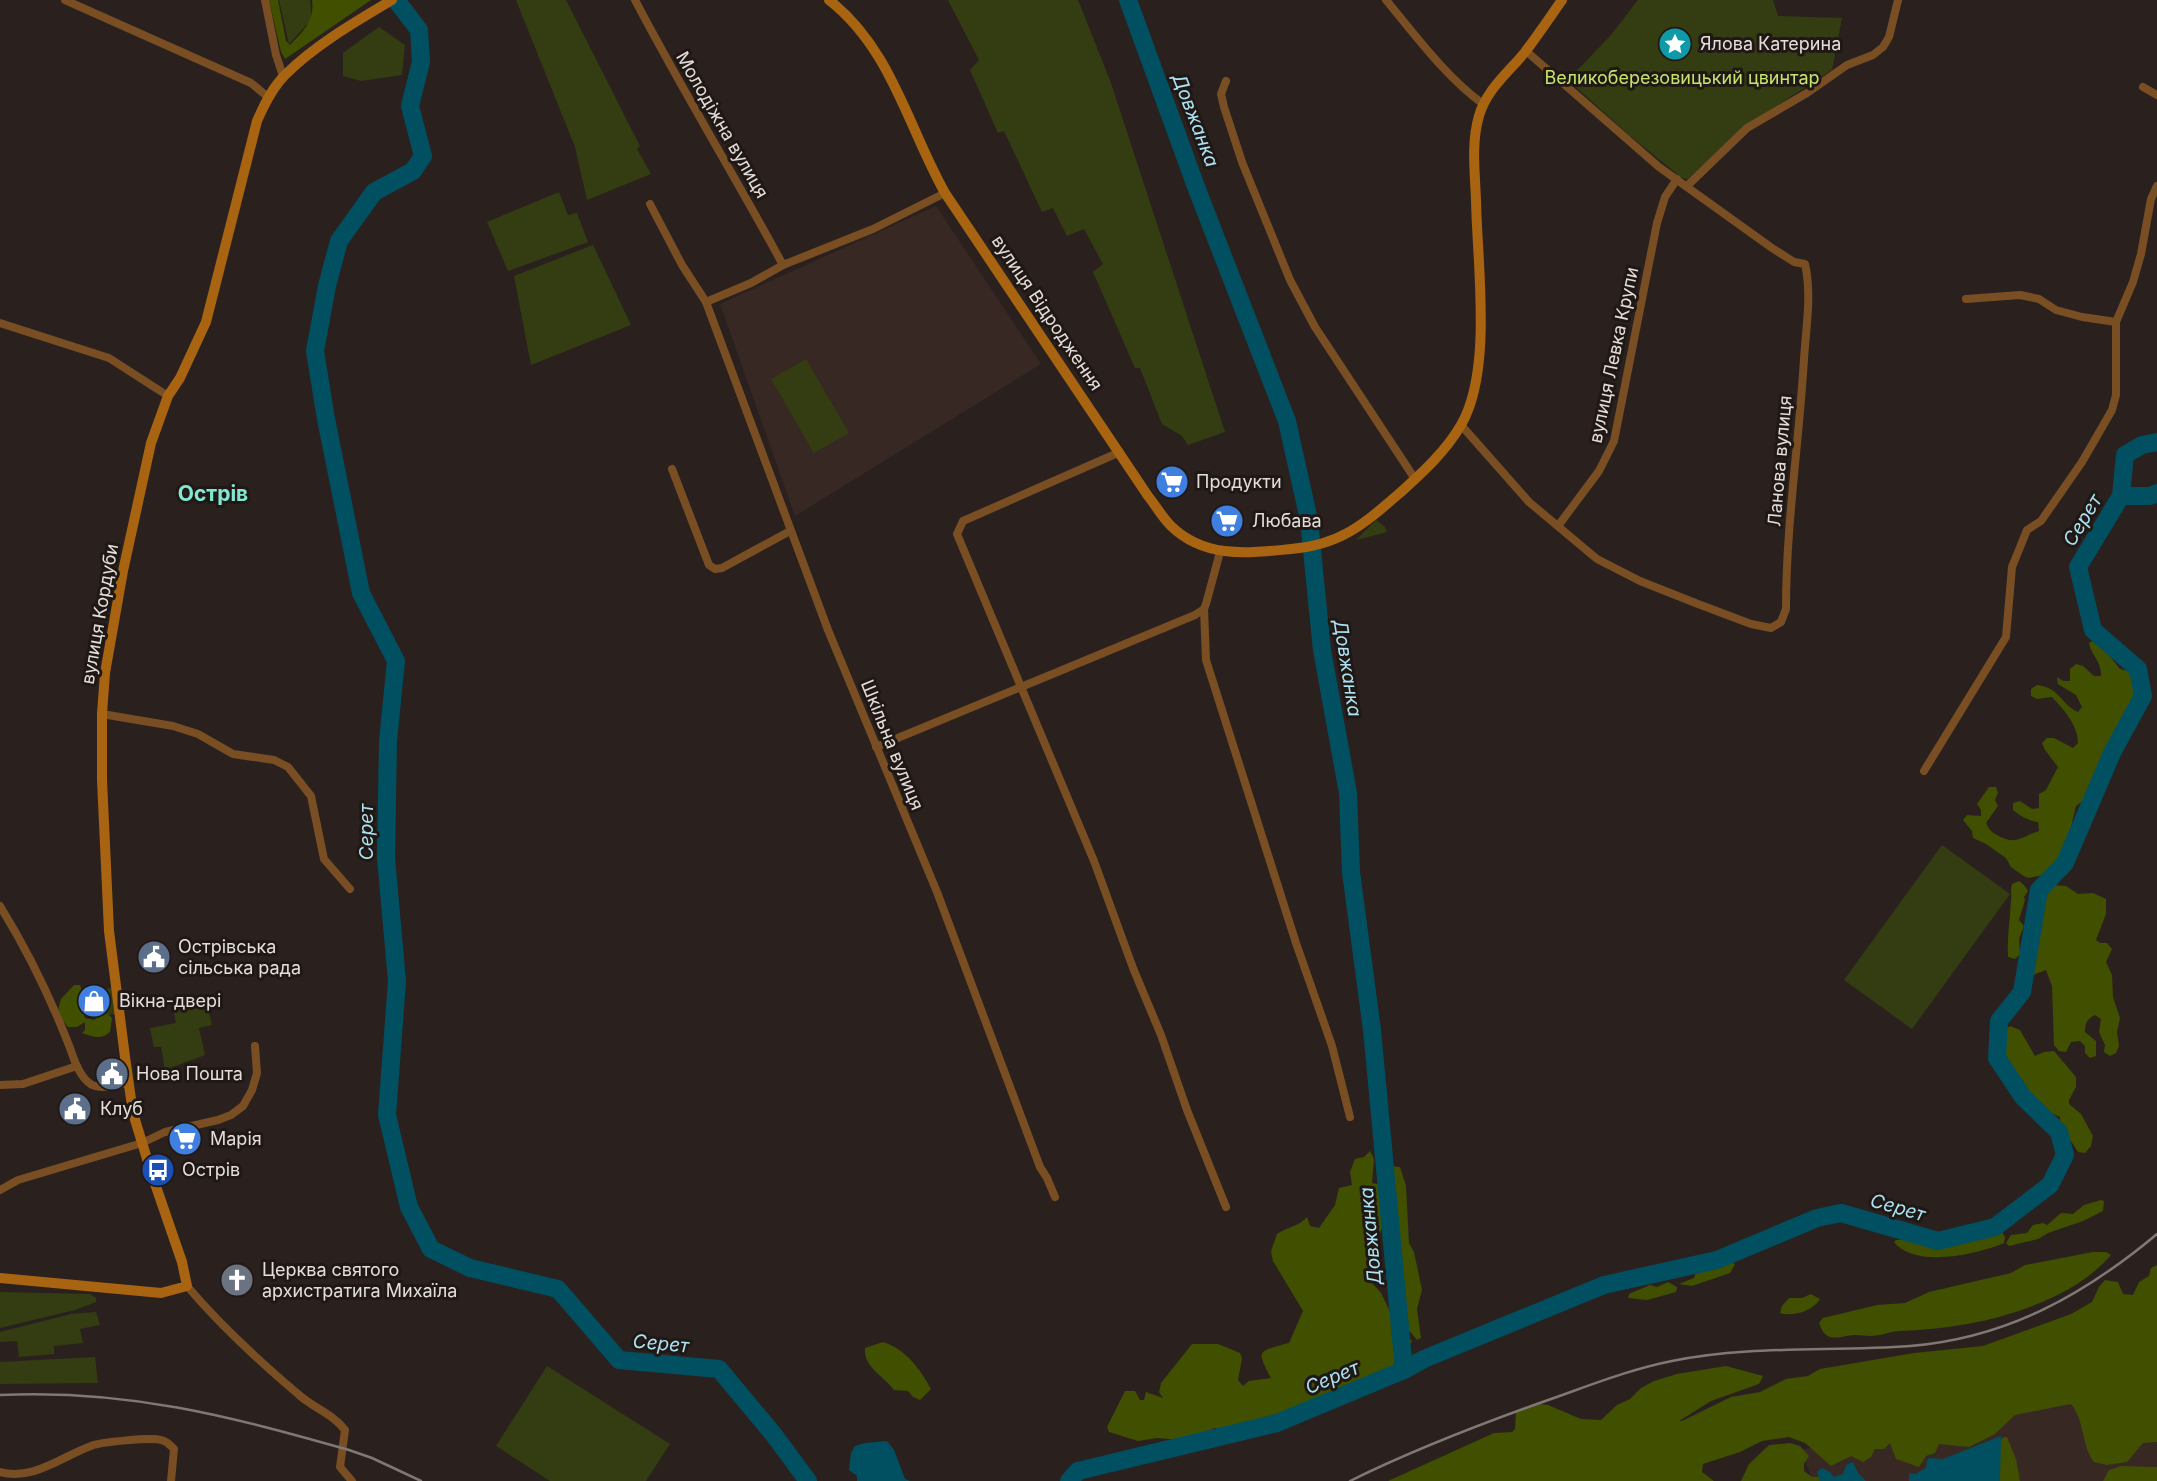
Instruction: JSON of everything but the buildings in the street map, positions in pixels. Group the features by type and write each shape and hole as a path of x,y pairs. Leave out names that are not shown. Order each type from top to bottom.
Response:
{"street":[{"path":"65,0 251,83 268,97"},
{"path":"265,0 283,76"},
{"name":"вулиця Кордуби","path":"187,1286 182,1262 142,1143 129,1083 109,931 102,780 102,714 106,673 123,571 152,443 168,396 180,378 206,322 257,121 268,97 283,76 315,49 392,0"},
{"name":"Молодіжна вулиця","path":"635,0 783,265"},
{"name":"вулиця Відродження","path":"830,0 862,33 881,59 945,193 1170,525 1204,548 1220,552 1258,552 1323,545 1351,533 1415,480 1433,462 1461,425 1472,401 1480,349 1474,153 1475,133 1483,104"},
{"path":"1386,0 1436,60 1466,91 1483,104 1526,51 1562,0"},
{"path":"1687,186 1748,128 1807,93 1840,69 1873,55 1883,47 1889,37 1898,0"},
{"name":"Ланова вулиця","path":"1461,425 1529,502 1597,559 1640,581 1751,624 1771,628 1781,622 1786,609 1790,512 1809,284 1805,264 1794,262 1772,248 1687,186 1601,118 1526,51"},
{"path":"1226,81 1222,94 1231,129 1290,280 1315,327 1415,480"},
{"path":"2143,86 2157,95"},
{"name":"вулиця Левка Крупи","path":"1558,526 1599,471 1614,441 1657,223 1665,197 1678,179"},
{"path":"1924,771 2006,637 2012,567 2027,530 2041,521 2082,461 2112,410 2116,395 2116,322 2133,282 2151,199 2157,186"},
{"path":"706,302 751,283 783,265 873,229 945,193"},
{"name":"Шкільна вулиця","path":"650,204 682,265 706,302 790,531 937,892 1040,1167 1055,1197"},
{"path":"1966,299 2020,295 2039,299 2056,310 2116,322"},
{"path":"0,323 109,358 168,396"},
{"path":"1120,452 963,521 957,534 1094,861 1226,1207"},
{"path":"672,469 709,565 715,569 722,568 790,531"},
{"path":"1220,552 1204,609 1206,660 1296,943 1332,1046 1350,1117"},
{"path":"876,747 1204,609"},
{"path":"102,714 173,726 198,734 233,754 274,760 288,767 312,796 324,859 349,889"},
{"path":"0,906 62,1026 77,1066 93,1086 129,1083"},
{"path":"0,1190 18,1180 142,1143 165,1132 218,1121 243,1106 252,1090 257,1073 255,1046"},
{"path":"0,1085 23,1084 77,1066"},
{"path":"0,1278 161,1293 187,1286 204,1307 270,1370 301,1397 336,1419 345,1430 340,1467 352,1481"},
{"path":"0,1472 12,1477 25,1476 63,1461 90,1446 151,1438 162,1440 174,1449 170,1481"}],"shaded area":[{"path":"936,206 1041,364 795,516 720,304"},
{"path":"2157,1369 2157,1481 1813,1481 1801,1450"}],"green space":[{"path":"269,0 278,0 286,41 290,45 310,19 312,0 371,0 285,59"},
{"path":"279,0 310,0 312,19 289,44"},
{"path":"516,0 566,0 640,146 637,149 651,174 587,200 575,147"},
{"path":"948,0 1078,0 1111,83 1225,432 1188,445 1182,436 1162,424 1140,368 1135,368 1093,272 1103,264 1084,229 1067,236 1053,208 1042,212 1004,131 998,133 970,70 979,60"},
{"name":"Великоберезовицький цвинтар","path":"1638,0 1773,0 1778,16 1842,18 1832,70 1741,129 1688,179 1682,178 1568,80 1611,35"},
{"path":"379,27 405,45 402,75 361,81 343,76 343,53"},
{"path":"559,192 568,215 577,213 588,242 508,271 487,222"},
{"path":"593,245 631,325 531,365 514,276"},
{"path":"806,359 849,433 814,453 771,379"},
{"path":"1376,520 1387,532 1356,540"},
{"path":"2096,639 2120,669 2128,671 2138,682 2137,690 2130,702 2125,730 2104,751 2087,798 2076,806 2066,847 2055,873 2028,878 2011,867 2006,858 1973,838 1972,831 1963,820 1967,815 1981,816 1977,804 1989,787 1996,787 1998,793 1995,800 1998,806 1986,823 1992,831 2014,840 2039,831 2038,822 2013,810 2013,803 2020,801 2032,809 2039,808 2039,794 2046,790 2058,767 2042,743 2047,738 2054,738 2073,748 2078,743 2073,724 2061,707 2052,697 2037,699 2031,696 2031,689 2037,685 2051,689 2078,712 2082,707 2076,695 2058,684 2057,677 2070,681 2070,669 2076,664 2083,666 2094,676 2101,676 2100,667 2089,643"},
{"path":"1942,845 2010,894 1912,1029 1844,980"},
{"path":"2019,881 2028,891 2019,920 2024,926 2019,939 2020,954 2015,959 2008,957 2008,936 2011,886"},
{"path":"2052,885 2066,886 2078,894 2093,893 2106,899 2106,914 2096,940 2107,943 2112,949 2106,962 2112,975 2113,997 2120,1018 2117,1032 2119,1046 2116,1053 2110,1056 2104,1052 2105,1045 2099,1032 2101,1019 2095,1015 2087,1022 2085,1032 2096,1041 2096,1056 2090,1058 2080,1041 2071,1042 2066,1052 2059,1051 2054,1045 2052,986 2046,970 2033,975 2024,949 2030,928"},
{"path":"74,985 80,985 85,1018 94,1020 108,1014 112,1018 107,1035 89,1036 82,1033 85,1030 85,1022 77,1027 68,1027 57,1014 61,999"},
{"path":"112,988 115,1014 103,1016 98,990"},
{"path":"206,1000 212,1025 199,1028 205,1055 165,1070 161,1047 154,1047 150,1028 176,1023 173,1007"},
{"path":"2010,1026 2020,1030 2035,1056 2054,1051 2076,1077 2076,1087 2069,1104 2081,1114 2093,1136 2091,1146 2085,1153 2078,1152 2071,1141 2059,1132 2060,1117 2030,1104 2006,1077 2001,1054 2004,1030"},
{"path":"1370,1151 1374,1159 1372,1183 1377,1184 1388,1166 1400,1167 1406,1186 1409,1243 1414,1252 1422,1290 1417,1309 1421,1338 1417,1340 1398,1317 1388,1276 1383,1225 1377,1245 1372,1283 1381,1293 1396,1324 1412,1341 1394,1373 1362,1387 1346,1400 1314,1399 1291,1419 1260,1418 1238,1430 1214,1428 1193,1441 1157,1438 1138,1441 1109,1432 1107,1427 1125,1391 1135,1391 1140,1400 1144,1400 1146,1392 1163,1398 1159,1392 1161,1383 1192,1344 1218,1344 1240,1353 1242,1358 1238,1380 1243,1386 1249,1381 1271,1378 1263,1362 1262,1353 1289,1343 1303,1311 1273,1261 1271,1251 1277,1234 1307,1217 1310,1226 1319,1228 1335,1205 1339,1188 1352,1185 1350,1172 1355,1159 1364,1157"},
{"path":"2104,1201 2103,1211 2083,1221 2038,1239 2009,1246 2006,1243 2011,1235 2027,1233 2033,1225 2047,1225 2061,1213 2073,1214 2084,1205"},
{"path":"2001,1230 2005,1237 2004,1243 1947,1257 1916,1255 1894,1242 1948,1239"},
{"path":"2106,1252 2111,1255 2095,1271 2060,1294 2023,1310 1988,1320 1874,1336 1834,1338 1822,1331 1819,1323 1823,1318 1877,1305 1905,1303 1929,1292 2011,1273 2025,1265"},
{"path":"1723,1258 1735,1264 1730,1273 1692,1286 1679,1284 1694,1278 1698,1266"},
{"path":"2157,1265 2157,1442 2143,1443 2127,1462 2107,1465 2094,1462 2087,1448 2079,1418 2071,1404 2015,1415 1995,1434 1969,1447 1939,1444 1935,1453 1926,1456 1919,1467 1896,1459 1890,1443 1884,1449 1875,1449 1871,1457 1863,1462 1851,1456 1831,1466 1805,1443 1789,1437 1762,1441 1740,1452 1703,1464 1702,1472 1714,1481 1388,1481 1494,1433 1512,1432 1515,1429 1516,1411 1539,1404 1581,1419 1601,1420 1641,1388 1677,1374 1726,1366 1763,1376 1759,1384 1711,1401 1679,1421 1682,1421 1731,1397 1760,1392 1786,1379 1808,1376 1820,1369 1914,1353 1983,1346 2071,1314 2092,1302 2105,1280 2118,1282 2123,1294 2133,1295 2139,1282 2149,1276 2151,1268"},
{"path":"1668,1282 1677,1287 1676,1292 1647,1300 1628,1298 1629,1294 1650,1285 1657,1287"},
{"path":"0,1292 90,1294 96,1298 96,1302 75,1310 0,1328"},
{"path":"1811,1294 1820,1299 1813,1307 1797,1313 1780,1313 1789,1298 1802,1298"},
{"path":"96,1312 100,1325 80,1329 83,1343 54,1346 54,1354 19,1357 17,1341 0,1342 0,1332 71,1314"},
{"path":"883,1342 899,1349 922,1374 931,1389 920,1400 908,1391 894,1390 867,1361 865,1348"},
{"path":"95,1357 98,1383 0,1384 0,1362"},
{"path":"547,1366 670,1444 646,1481 550,1481 496,1446"},
{"path":"2007,1437 2016,1459 2020,1481 1994,1481 1999,1441"},
{"path":"1790,1443 1800,1446 1809,1456 1804,1464 1804,1471 1812,1477 1820,1477 1820,1481 1741,1481 1749,1464 1769,1445"},
{"path":"2121,1466 2157,1467 2157,1481 2103,1481 2109,1470"}],"water":[{"path":"2001,1436 2000,1481 1909,1481 1909,1473 1915,1474 1926,1468 1928,1458 1943,1459"},
{"path":"887,1441 894,1450 905,1479 910,1481 857,1481 857,1476 849,1470 851,1453 855,1446"},
{"path":"1853,1462 1866,1481 1820,1481 1817,1472 1822,1468 1834,1477 1843,1474 1846,1465"}],"waterway":[{"name":"Серет","path":"396,0 419,30 421,62 410,106 423,156 413,171 374,192 339,241 327,286 315,351 361,593 396,661 388,741 386,858 397,981 387,1115 409,1207 431,1249 470,1268 558,1289 619,1360 719,1369 808,1481"},
{"name":"Довжанка","path":"1128,0 1198,192 1287,421 1309,520 1322,650 1348,793 1351,872 1372,1030 1404,1370"},
{"path":"2121,496 2125,455 2142,445 2157,442"},
{"name":"Серет","path":"1069,1481 1078,1471 1277,1423 1604,1285 1717,1260 1817,1218 1841,1213 1938,1241 1995,1227 2050,1185 2065,1155 2059,1132 2023,1097 1997,1058 1999,1021 2022,992 2039,890 2065,863 2112,753 2143,696 2138,669 2093,630 2078,567 2121,496 2150,496 2157,493"}],"railway":[{"path":"1350,1481 1475,1427 1657,1364 1731,1353 1910,1346 1979,1334 2012,1323 2072,1294 2157,1234"},
{"path":"0,1395 91,1396 219,1416 349,1450 421,1481"}],"place":[{"name":"Ялова Катерина","path":"1675,44"},
{"name":"Продукти","path":"1172,482"},
{"name":"Любава","path":"1227,521"},
{"name":"Острівська сільська рада","path":"154,957"},
{"name":"Вікна-двері","path":"94,1001"},
{"name":"Нова Пошта","path":"112,1074"},
{"name":"Клуб","path":"75,1109"},
{"name":"Марія","path":"185,1139"},
{"name":"Острів","path":"158,1170"},
{"name":"Церква святого архистратига Михаїла","path":"237,1280"}],"district":[{"name":"Острів","path":"213,494"}]}
